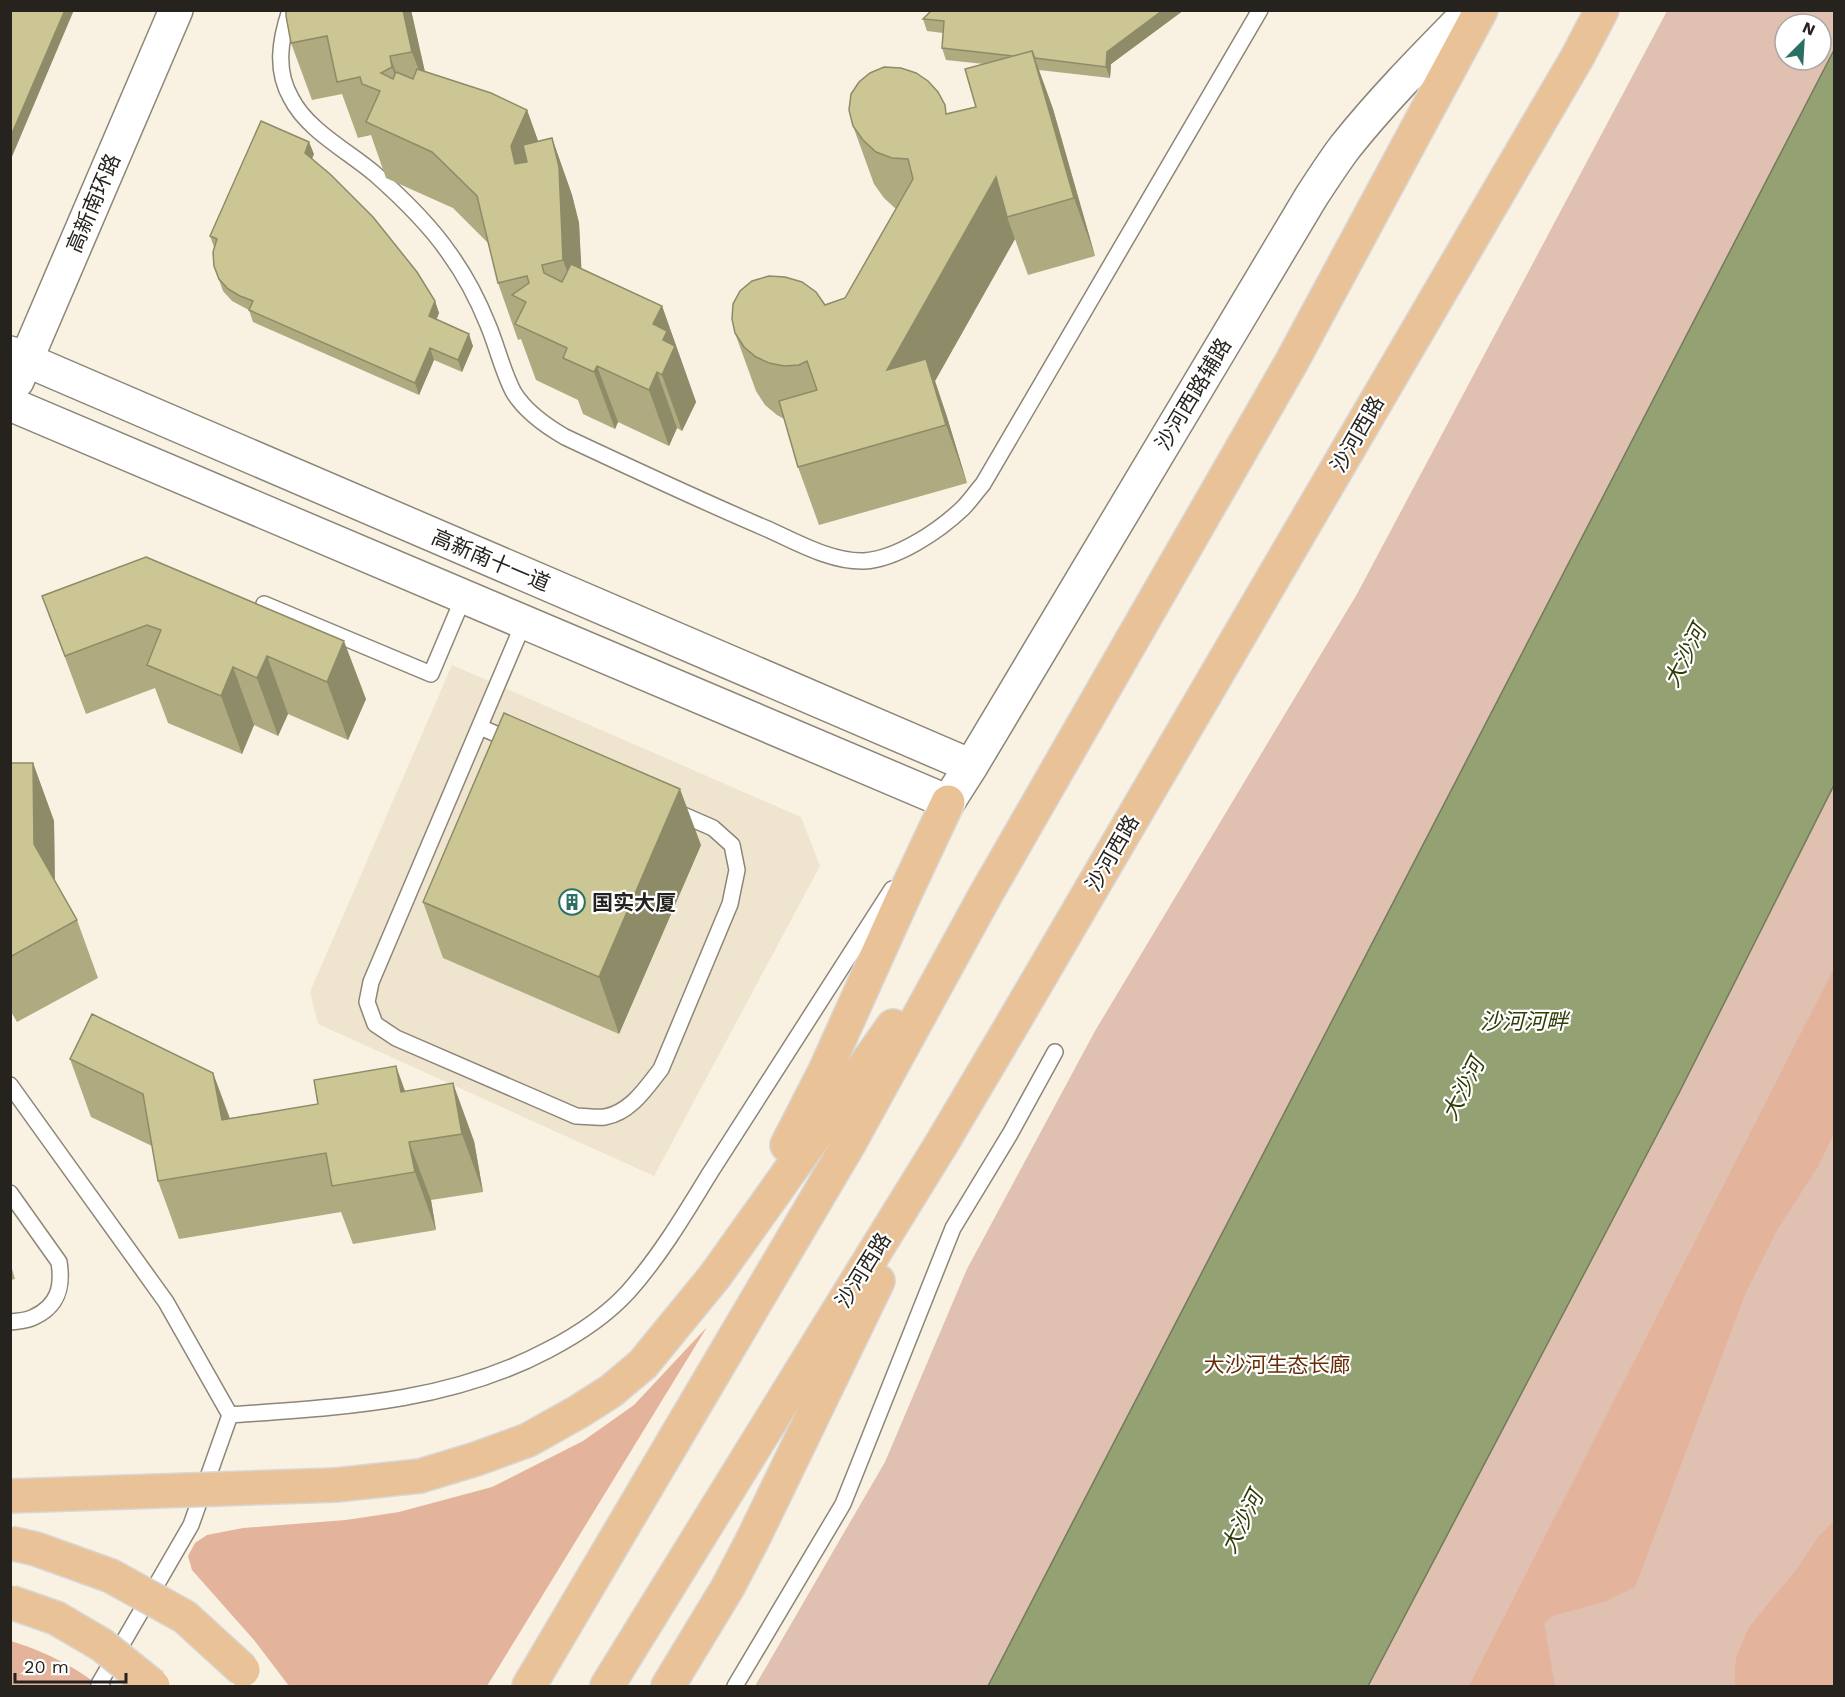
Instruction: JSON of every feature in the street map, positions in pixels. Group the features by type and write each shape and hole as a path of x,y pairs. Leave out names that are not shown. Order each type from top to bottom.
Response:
{"main road":[{"path":"529,1686 850,1142 986,894 1291,363 1481,10"},
{"name":"沙河西路","path":"607,1686 942,1143 1578,56 1602,10"},
{"path":"715,1275 825,1071 948,802"},
{"path":"10,1496 336,1485 420,1476 528,1440 568,1418 611,1391 643,1364 715,1275 986,894"},
{"path":"668,1686 728,1587 754,1537 882,1274 942,1143"},
{"path":"10,1543 36,1549 111,1576 185,1617 249,1678"},
{"path":"10,1602 56,1618 102,1645 153,1686"}],"street":[{"name":"高新南环路","path":"10,396 18,356 177,10"},
{"name":"沙河西路辅路","path":"948,802 1311,197 1345,148 1378,108 1472,10"},
{"name":"高新南十一道","path":"18,356 971,766"},
{"name":"高新南十一道","path":"10,404 948,802"}],"lane":[{"path":"290,10 284,28 280,59 282,78 291,100 310,123 374,174 417,215 449,253 474,293 488,323 514,393 528,410 544,424 565,437 714,506 819,551 840,558 863,561 884,558 922,539 946,523 964,507 983,484 1260,10"},
{"path":"264,603 431,674 464,596"},
{"path":"524,622 371,982 367,1002 375,1024 396,1038 576,1116 605,1116 627,1108 661,1068 730,904 736,870 732,845 713,828 660,805"},
{"path":"480,727 522,746"},
{"path":"230,1415 357,1405 439,1392 523,1364 597,1321 626,1294 652,1263 681,1221 948,802"},
{"path":"735,1686 843,1504 953,1228 1011,1134 1055,1052"},
{"path":"10,1085 166,1302 230,1415 191,1525 99,1684 102,1686"},
{"path":"10,1193 59,1262 62,1276 59,1292 50,1306 33,1318 10,1322"}],"shaded area":[{"path":"452,665 801,817 820,866 654,1176 318,1024 310,992"},
{"path":"1834,968 1834,1133 1819,1165 1777,1230 1746,1292 1635,1587 1604,1602 1552,1616 1544,1623 1555,1686 1469,1686"},
{"path":"707,1327 487,1686 289,1686 254,1640 192,1570 188,1556 195,1543 207,1535 243,1528 346,1520 399,1512 492,1487 583,1441 634,1405"},
{"path":"1834,1521 1834,1686 1735,1686 1737,1655 1749,1627 1797,1569 1818,1537"},
{"path":"10,1641 57,1659 99,1686 11,1686"}],"green space":[{"name":"大沙河生态长廊","path":"1667,11 1834,11 1834,1686 755,1686 885,1462 967,1269 1095,1031 1357,594"}],"water":[{"name":"沙河河畔","path":"1834,50 1834,785 1680,1091 1368,1686 988,1686 1823,72 1833,72"}],"building":[{"path":"10,10 65,10 10,138"},
{"path":"286,10 403,10 412,52 390,56 392,67 381,73 393,79 396,72 413,79 417,69 491,93 527,110 511,146 515,164 527,162 523,145 552,138 559,167 563,260 542,265 544,273 562,282 571,264 662,306 653,324 667,331 663,340 675,346 662,375 657,372 649,390 597,366 594,372 563,358 567,348 515,324 526,302 512,295 529,283 527,276 498,283 477,196 432,152 366,122 380,91 362,84 360,77 337,82 327,36 291,43"},
{"path":"932,10 1163,10 1107,52 1106,67 1035,58 1032,51 1013,56 942,48 944,21 923,19"},
{"path":"1032,51 1074,198 1007,217 996,177 887,370 926,359 946,425 798,467 779,401 817,390 807,361 799,365 784,366 769,363 756,357 744,347 735,333 732,319 733,304 740,291 752,281 769,276 785,277 802,282 816,292 825,305 845,298 913,179 908,159 892,158 876,152 853,126 849,110 851,94 859,82 870,73 884,67 901,68 916,73 938,92 945,105 946,114 976,107 965,69"},
{"path":"261,121 309,142 305,153 330,174 373,217 417,272 435,301 429,316 469,334 458,360 430,348 415,383 249,310 253,301 228,289 219,279 214,266 213,252 217,239 210,236"},
{"path":"146,557 344,641 327,682 267,656 257,678 233,667 221,696 147,665 161,630 147,625 65,656 42,596"},
{"name":"国实大厦","path":"504,713 680,789 599,977 423,902"},
{"path":"10,763 33,763 34,844 77,920 10,957"},
{"path":"92,1014 213,1073 222,1120 318,1104 314,1080 396,1066 401,1092 453,1083 462,1134 409,1142 415,1172 332,1186 326,1153 158,1181 143,1094 70,1059"}],"place":[{"name":"国实大厦","path":"572,902"}],"water label":[{"name":"大沙河","path":"1685,656"},
{"name":"大沙河","path":"1463,1089"},
{"name":"大沙河","path":"1242,1522"}]}
